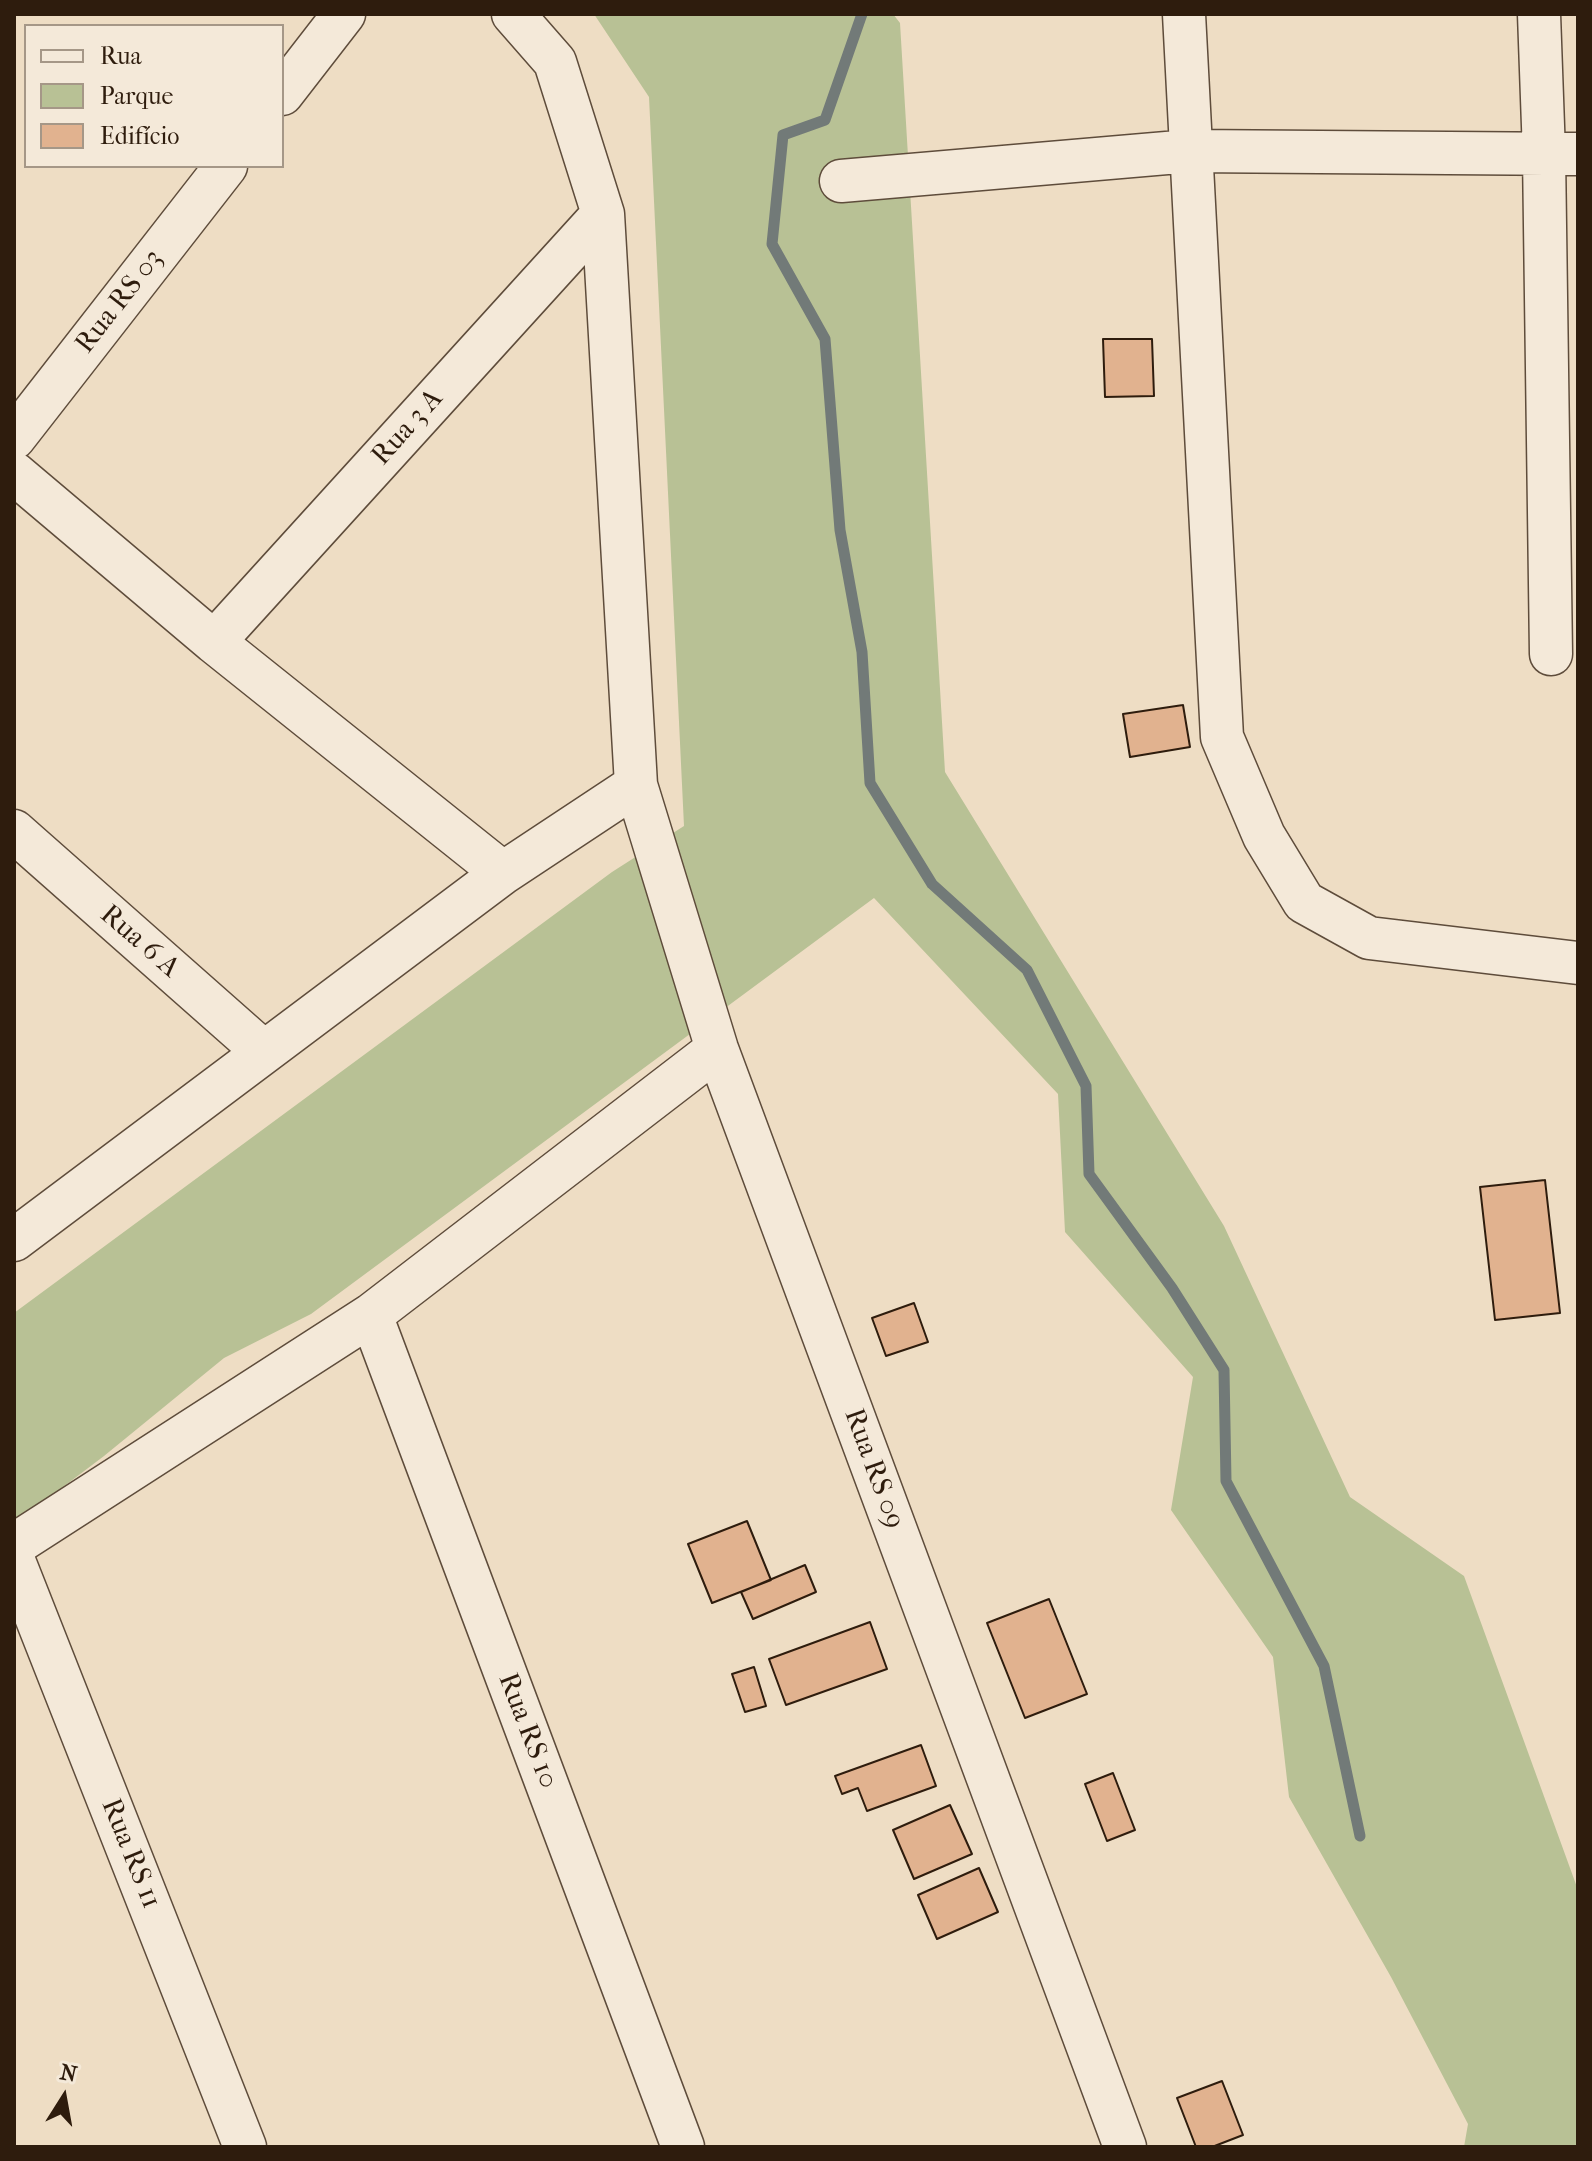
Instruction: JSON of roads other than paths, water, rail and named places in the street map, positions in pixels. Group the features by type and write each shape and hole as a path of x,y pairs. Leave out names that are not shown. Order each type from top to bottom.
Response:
{"street":[{"path":"284,91 344,14"},
{"name":"Rua RS 09","path":"513,14 555,62 603,214 636,785 717,1049 1125,2147"},
{"path":"1184,14 1222,737 1264,836 1304,902 1369,938 1578,963"},
{"path":"1539,14 1561,154 1551,654"},
{"path":"841,181 1190,151 1561,154"},
{"name":"Rua RS 03","path":"14,438 224,168"},
{"name":"Rua 3 A","path":"214,642 603,214"},
{"path":"14,473 214,642 503,873"},
{"path":"14,1240 503,873 636,785"},
{"name":"Rua 6 A","path":"14,831 264,1052"},
{"path":"14,1545 371,1315 717,1049"},
{"name":"Rua RS 10","path":"371,1315 683,2147"},
{"name":"Rua RS 11","path":"14,1561 245,2147"}],"waterway":[{"path":"862,14 825,120 783,135 772,244 825,339 840,530 862,652 870,783 932,884 1027,970 1086,1086 1089,1174 1172,1288 1224,1370 1226,1481 1324,1666 1360,1836"}]}
